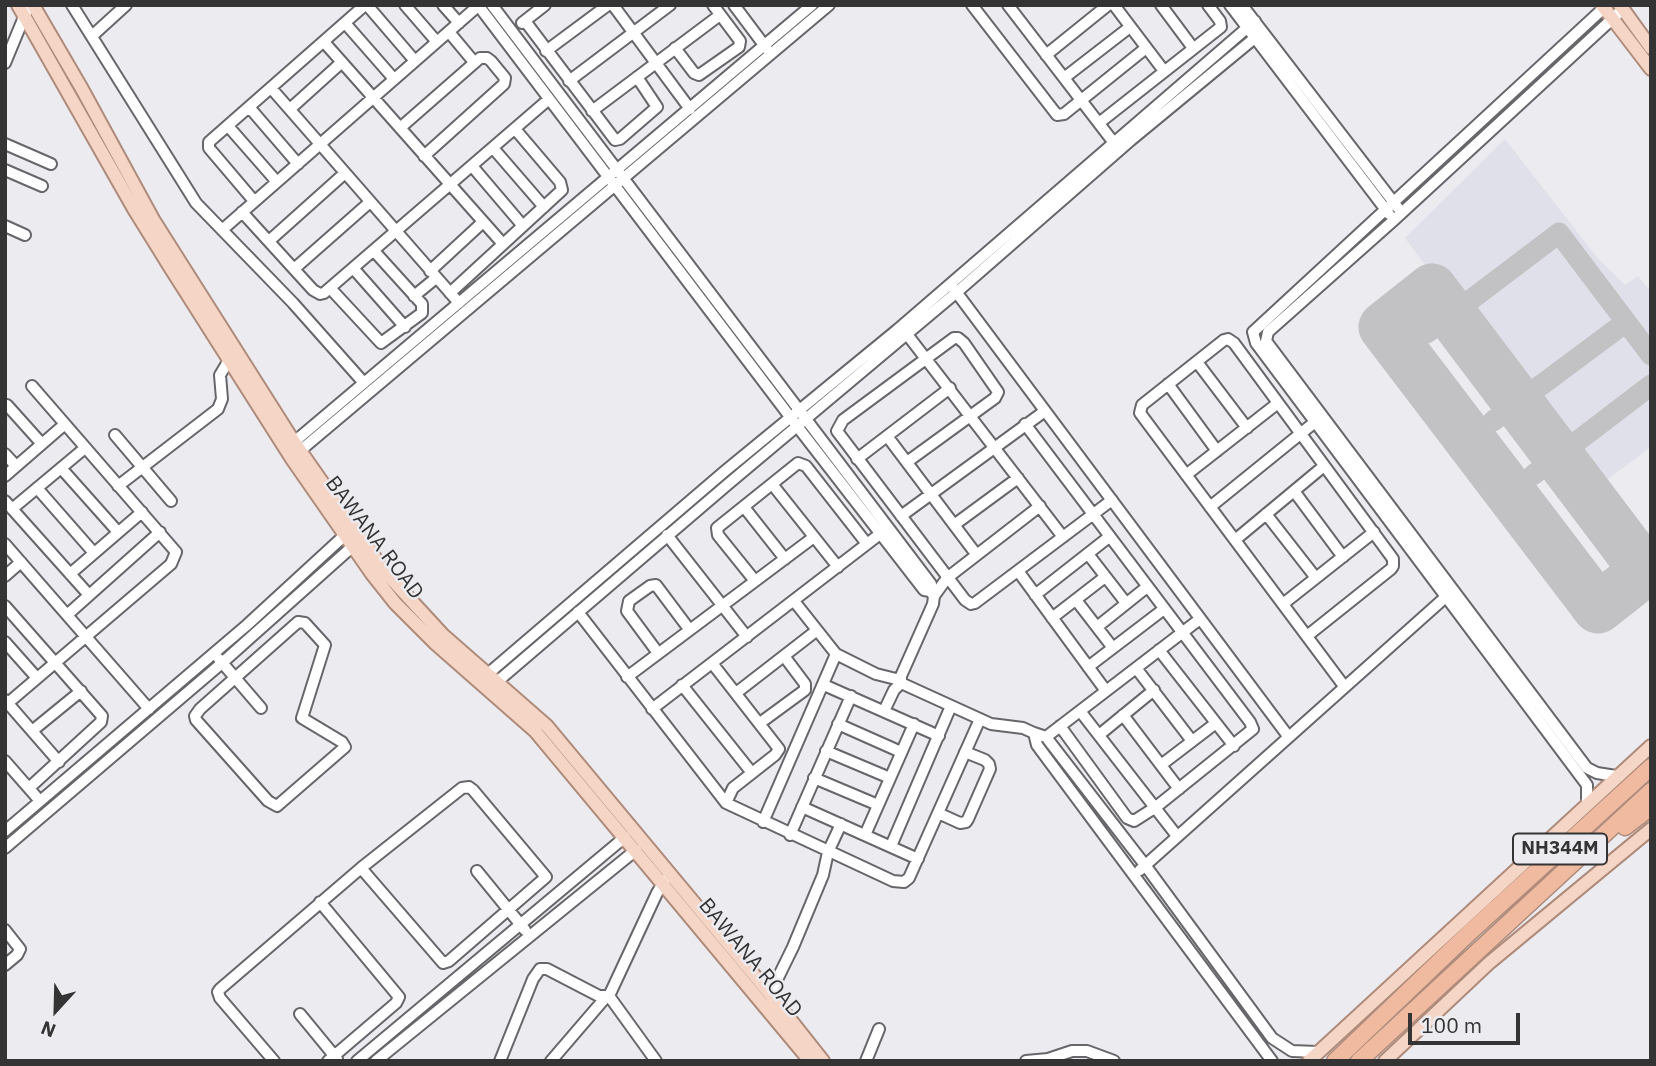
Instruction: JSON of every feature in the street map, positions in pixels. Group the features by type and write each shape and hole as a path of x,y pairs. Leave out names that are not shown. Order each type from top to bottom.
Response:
{"highway":[{"name":"NH344M","path":"1335,1061 1470,932 1651,767"},
{"name":"NH344M","path":"1359,1061 1651,791"},
{"path":"1587,849 1605,844 1651,807"}],"main road":[{"path":"1622,7 1651,48"},
{"name":"BAWANA ROAD","path":"26,8 134,209 229,360 345,535 395,603 436,644 547,726 734,967 819,1060"},
{"name":"BAWANA ROAD","path":"26,8 88,100 154,221 298,446 391,580 535,731 636,850 666,879 770,994 819,1060"},
{"path":"1606,9 1651,69"},
{"path":"1313,1056 1651,746"},
{"path":"1385,1061 1489,963 1649,829"}],"street":[{"path":"72,5 196,203 293,303 364,383"},
{"path":"92,36 126,5"},
{"path":"254,201 209,148 209,142 248,107 366,5 415,61"},
{"path":"405,5 437,43"},
{"path":"443,5 459,23"},
{"path":"492,5 616,179 798,418 931,584 933,604 901,681 884,711"},
{"path":"547,51 610,5 690,109"},
{"path":"569,81 670,5"},
{"path":"734,5 768,50"},
{"path":"298,446 768,50 813,5"},
{"path":"298,446 364,383 459,303 616,179 690,109 829,5"},
{"path":"972,5 1054,113 1060,116 1146,48"},
{"path":"1008,5 1114,143"},
{"path":"1046,55 1108,5"},
{"path":"1114,5 1164,71"},
{"path":"1161,5 1193,48"},
{"path":"1098,122 1221,27 1220,21 1208,5"},
{"path":"1230,5 1254,30 1394,212"},
{"path":"1242,5 1254,30"},
{"path":"222,230 478,6 549,99 616,179"},
{"path":"512,32 539,7"},
{"path":"1587,804 1587,785 1266,341 1268,332 1606,9 1622,7"},
{"path":"5,63 26,8"},
{"path":"592,111 675,48 717,10 740,41 740,45 703,74 694,73 675,48"},
{"path":"525,21 612,138 620,139 657,107 637,77"},
{"path":"345,23 394,79"},
{"path":"1064,78 1130,27"},
{"path":"487,682 578,612 798,418 906,333 1114,143 1254,30"},
{"path":"487,682 1131,140 1254,30"},
{"path":"449,32 474,62"},
{"path":"324,41 503,244"},
{"path":"400,128 474,62 480,58 488,58 505,78 505,82 424,156"},
{"path":"290,109 342,62"},
{"path":"271,88 459,303"},
{"path":"242,212 316,293 324,293 549,99"},
{"path":"248,107 298,164"},
{"path":"228,126 277,182"},
{"path":"450,293 560,193 562,186 515,129"},
{"path":"5,144 51,164"},
{"path":"493,148 544,208"},
{"path":"471,166 523,226"},
{"path":"5,170 42,186"},
{"path":"269,241 345,173"},
{"path":"294,269 370,202"},
{"path":"1394,212 1254,332 1256,343 1587,768 1597,773 1616,776"},
{"path":"414,296 483,222"},
{"path":"5,226 25,234"},
{"path":"330,288 378,341 384,342 405,327 424,310 374,251"},
{"path":"354,268 405,327"},
{"path":"954,288 1288,736"},
{"path":"906,333 1063,537"},
{"path":"907,462 995,398 999,392 964,343 954,338 839,423 836,431 965,600 971,604 1112,500"},
{"path":"1307,636 1394,566 1393,559 1231,340 1224,340 1139,410 1344,686"},
{"path":"118,486 218,408 222,399 220,375 229,360"},
{"path":"1197,362 1247,428"},
{"path":"1168,384 1217,451"},
{"path":"32,386 176,552 175,558 7,701 59,762"},
{"path":"858,459 950,388"},
{"path":"1186,475 1278,403"},
{"path":"7,405 42,444"},
{"path":"901,516 1045,411"},
{"path":"798,418 880,534 924,590 932,594"},
{"path":"1210,507 1315,422"},
{"path":"5,476 65,424"},
{"path":"1025,424 1253,727 1251,733 1156,807 1138,820 1130,820 1060,726"},
{"path":"115,435 171,501"},
{"path":"887,436 976,554"},
{"path":"85,448 37,488 9,505 89,595"},
{"path":"5,454 16,466"},
{"path":"755,581 716,531 719,524 798,463 806,466 867,544"},
{"path":"1235,540 1324,466"},
{"path":"61,468 118,532"},
{"path":"954,525 1018,478"},
{"path":"772,484 838,567"},
{"path":"37,488 94,553"},
{"path":"1294,491 1343,557"},
{"path":"932,594 976,554 1040,506"},
{"path":"744,507 785,559"},
{"path":"69,574 142,512"},
{"path":"1266,514 1315,578"},
{"path":"67,615 160,532"},
{"path":"1283,604 1374,532"},
{"path":"652,709 880,534"},
{"path":"5,831 214,653 345,535"},
{"path":"667,535 747,637"},
{"path":"627,677 814,537"},
{"path":"1035,595 1109,537"},
{"path":"5,544 149,709"},
{"path":"5,848 222,663 353,546"},
{"path":"1088,554 1126,603"},
{"path":"5,576 21,562"},
{"path":"1018,571 1106,691"},
{"path":"1052,618 1105,577"},
{"path":"658,653 627,611 629,601 650,586 656,585 689,629"},
{"path":"1097,627 1147,586"},
{"path":"1135,874 1450,593"},
{"path":"1076,600 1113,648"},
{"path":"794,601 836,654 876,674 901,681 980,719 999,726 1023,728 1046,737 1145,865 1272,1038 1292,1051 1313,1056"},
{"path":"5,606 100,712 102,719 29,788"},
{"path":"1088,667 1164,609"},
{"path":"578,612 726,803 790,835 897,881 907,881 980,719"},
{"path":"1046,737 1200,619"},
{"path":"298,622 305,623 325,645 302,718 342,742 345,747 277,806 268,801 196,720 195,716 200,709 236,679 298,622"},
{"path":"736,693 816,631"},
{"path":"5,642 37,678"},
{"path":"1159,650 1234,746"},
{"path":"214,653 261,708"},
{"path":"763,822 836,654"},
{"path":"760,723 805,690 805,684 784,656"},
{"path":"712,663 779,749 733,788 726,803"},
{"path":"1136,668 1192,741"},
{"path":"682,685 752,774"},
{"path":"824,685 939,736"},
{"path":"32,731 81,691"},
{"path":"1099,735 1154,691"},
{"path":"790,835 851,696"},
{"path":"891,846 951,706"},
{"path":"1080,711 1177,836"},
{"path":"1123,715 1179,789"},
{"path":"1161,765 1216,723"},
{"path":"838,724 901,752"},
{"path":"865,835 914,724"},
{"path":"1034,733 1039,747 1272,1061"},
{"path":"826,751 890,778"},
{"path":"938,813 963,823 974,806 990,769 985,760 965,752"},
{"path":"5,761 40,801"},
{"path":"814,778 878,805"},
{"path":"274,1061 220,998 218,992 320,902 361,869 462,789 469,787 545,875 544,880 449,961 443,963 361,869"},
{"path":"802,807 918,859"},
{"path":"770,994 823,875 828,852 841,824"},
{"path":"357,1061 625,837"},
{"path":"376,1061 636,850"},
{"path":"477,871 529,935"},
{"path":"551,1061 608,996 666,879"},
{"path":"300,1014 334,1059 396,1003 399,997 320,902"},
{"path":"5,930 20,948 18,955 5,965"},
{"path":"500,1061 533,979 540,969 547,969 608,996 656,1061"},
{"path":"866,1061 879,1029"},
{"path":"1026,1061 1048,1059 1072,1051 1087,1051 1114,1061"}],"shaded area":[{"path":"1505,139 1596,256 1625,285 1638,276 1651,292 1651,447 1596,488 1582,470 1573,468 1569,471 1550,446 1555,434 1541,419 1531,421 1508,390 1513,384 1512,378 1481,337 1471,332 1466,335 1440,300 1443,289 1405,238"}],"taxiway":[{"path":"1427,333 1559,233 1651,355"},
{"path":"1493,421 1626,322"},
{"path":"1533,475 1651,385"}],"runway":[{"path":"1432,289 1645,571 1598,608 1384,327 1432,289"}]}
